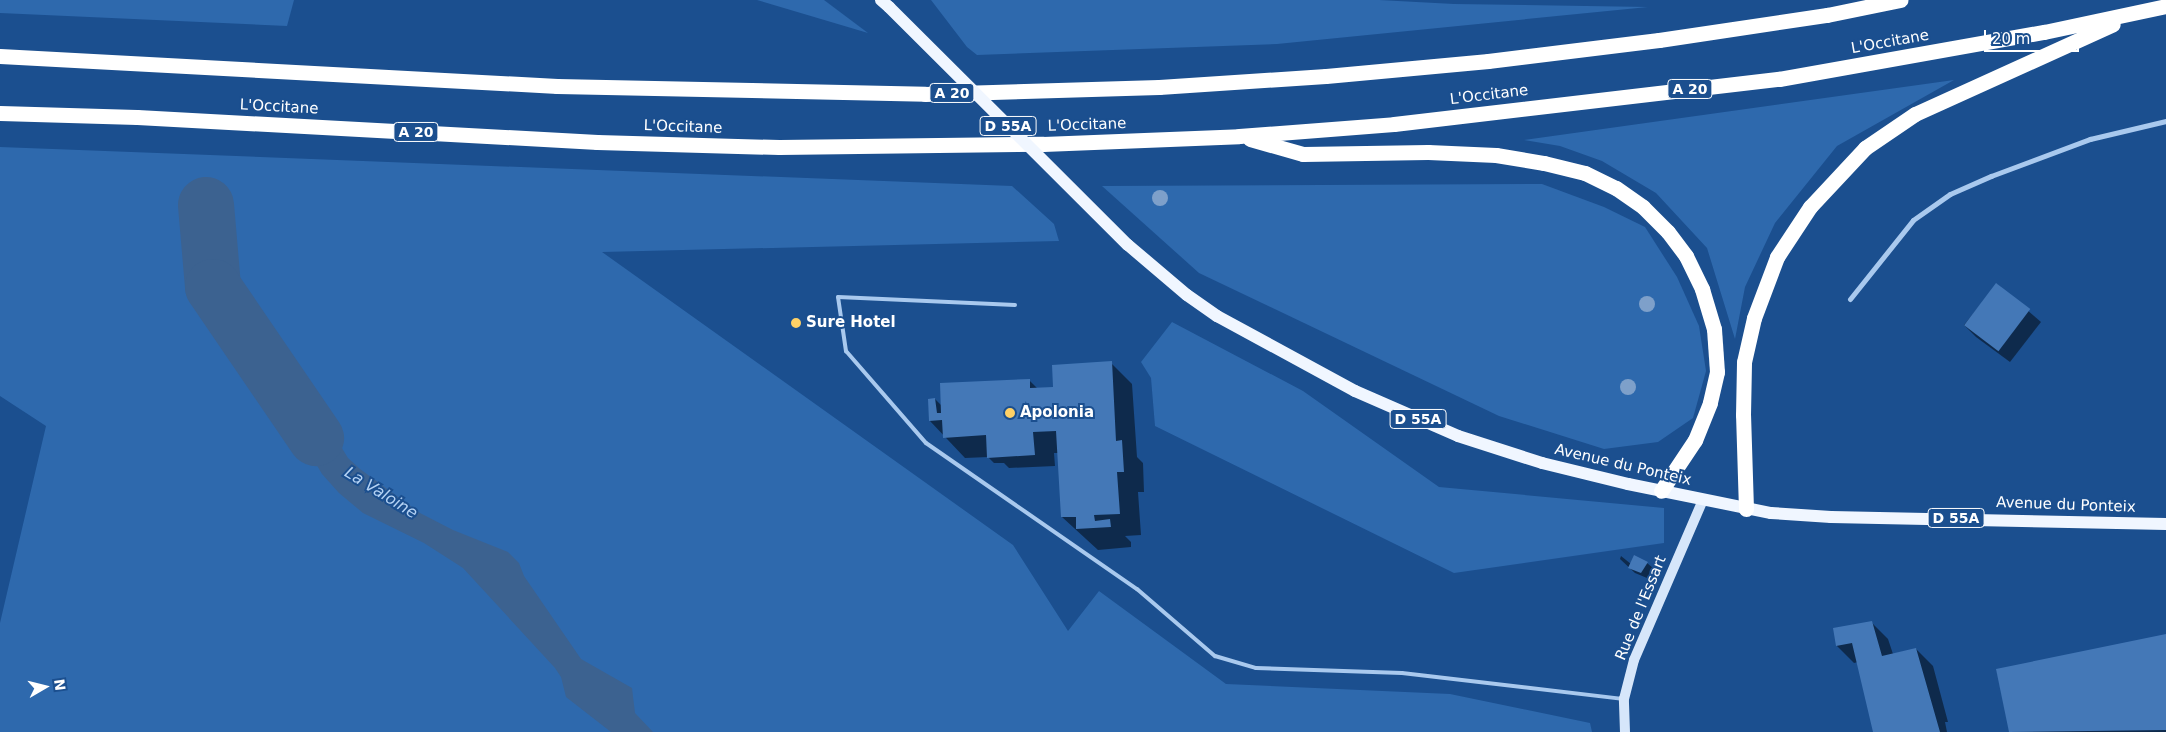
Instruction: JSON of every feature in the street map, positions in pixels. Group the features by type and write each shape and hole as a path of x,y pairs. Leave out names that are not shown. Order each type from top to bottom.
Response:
{"highway":[{"name":"A 20","path":"0,56 557,86 742,91 944,93 1159,87 1326,76 1488,61 1669,39 1827,15 1900,0"},
{"name":"L'Occitane","path":"0,113 137,117 598,142 806,147 1043,144 1239,136 1394,124 1778,79 2136,14 2166,6"},
{"path":"1746,509 1743,415 1744,362 1754,318 1777,257 1810,207 1865,148 1915,114 2136,14"},
{"path":"1239,136 1303,154 1486,154 1544,163 1585,173 1616,188 1644,207 1668,232 1686,256 1702,289 1714,329 1717,372 1710,403 1695,440 1660,491"}],"main road":[{"name":"Avenue du Ponteix","path":"885,4 1128,246 1187,295 1217,316 1355,391 1458,436 1542,462 1660,491 1771,513 1831,517 2166,524"}],"street":[{"path":"1850,299 1913,220 1950,194 1991,176 2090,139 2166,121"},
{"name":"Rue de l'Essart","path":"1625,732 1624,699 1634,660 1703,500"}],"lane":[{"path":"1015,305 838,297 846,351 926,443 1137,589 1215,656 1256,668 1402,673 1624,699"}],"shaded area":[{"path":"0,0 294,0 287,26 0,13"},
{"path":"757,0 824,0 868,33"},
{"path":"931,0 1379,0 1454,4 1648,7 1277,44 977,55 967,47"},
{"path":"1954,80 1837,146 1775,223 1745,287 1735,339 1707,248 1656,193 1602,161 1560,146 1524,140"},
{"path":"0,147 1012,186 1054,224 1059,241 602,252 1013,545 1068,631 1099,591 1226,684 1450,694 1590,723 1592,732 0,732 0,623 46,426 0,396"},
{"path":"1542,184 1604,207 1645,227 1677,277 1699,326 1706,371 1693,418 1658,442 1604,449 1499,416 1199,273 1102,186"},
{"path":"1172,322 1303,391 1439,487 1664,508 1664,543 1454,573 1155,426 1151,378 1141,362"}],"water":[{"path":"212,203 220,206 223,212 220,252 226,286 283,351 348,458 420,513 453,530 508,552 519,563 524,576 581,659 632,688 635,713 653,732 611,732 566,697 561,677 555,668 463,568 424,543 363,513 339,493 322,474 309,452 271,372 236,328 215,313 205,301 198,279 200,224 206,205"}],"building":[{"path":"1996,283 2030,309 1998,351 1964,325"},
{"path":"1112,361 1116,441 1122,440 1124,472 1117,472 1120,514 1094,515 1095,521 1110,519 1111,527 1076,529 1076,517 1061,517 1056,431 1033,432 1035,455 987,458 986,435 943,438 942,420 929,421 928,399 935,398 937,413 941,413 940,383 1030,379 1030,388 1053,387 1052,365"},
{"path":"1634,555 1648,562 1641,573 1628,568"},
{"path":"1872,621 1882,656 1916,648 1940,732 1873,732 1852,643 1836,646 1833,628"},
{"path":"2166,634 2166,730 2009,732 1996,669"}],"waterway":[{"name":"La Valoine","path":"206,205 213,287 316,438"}],"place":[{"name":"Sure Hotel","path":"796,323"},
{"name":"Apolonia","path":"1010,413"}]}
